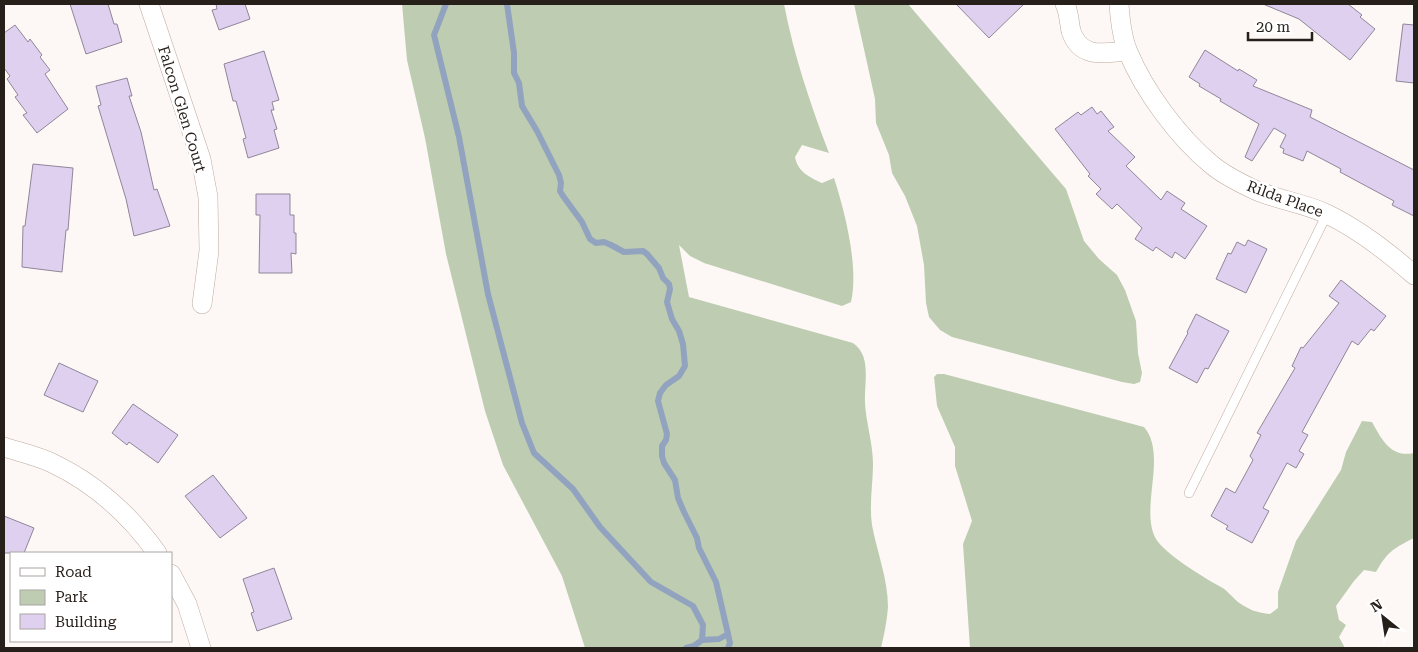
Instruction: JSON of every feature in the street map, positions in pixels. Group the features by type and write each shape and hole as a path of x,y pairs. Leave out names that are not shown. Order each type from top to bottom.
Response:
{"street":[{"name":"Falcon Glen Court","path":"149,4 201,159 208,197 209,251 202,304"},
{"path":"1065,4 1071,29 1080,46 1090,52 1103,54 1127,51"},
{"name":"Rilda Place","path":"1119,4 1120,19 1127,51 1141,79 1158,105 1183,136 1212,165 1256,190 1327,214 1376,245 1414,275"},
{"path":"4,447 49,462 71,473 97,490 126,516 156,552"},
{"path":"172,576 187,604 201,648"}],"lane":[{"path":"1189,493 1327,214"}],"green space":[{"path":"402,4 784,4 803,79 829,153 802,145 795,157 796,162 801,170 822,183 834,178 850,240 853,273 851,302 842,306 704,263 690,256 679,245 689,297 853,343 863,355 866,370 866,411 873,456 871,517 888,597 887,617 881,648 585,648 562,576 503,465 485,411 446,254 425,138 407,60"},
{"path":"854,4 908,4 1066,189 1084,241 1099,259 1117,275 1125,290 1136,321 1138,353 1142,373 1140,382 1134,384 1122,382 952,337 940,330 929,317 926,303 924,265 917,226 905,196 892,173 889,155 876,123 875,99"},
{"path":"937,374 944,374 1144,427 1151,439 1154,452 1150,513 1156,539 1177,559 1223,589 1242,605 1254,611 1270,614 1278,608 1278,592 1296,541 1341,470 1346,452 1362,421 1372,422 1384,441 1393,450 1406,454 1414,453 1414,538 1392,551 1376,572 1364,570 1336,606 1339,620 1346,625 1339,637 1345,648 970,648 963,544 972,521 955,466 955,447 937,406 934,377"}],"building":[{"path":"70,4 108,4 114,24 117,24 122,42 86,54"},
{"path":"216,4 245,4 250,19 219,30 212,10 217,9"},
{"path":"956,4 1024,4 989,38"},
{"path":"1263,4 1348,4 1375,29 1350,60 1299,19"},
{"path":"1403,24 1414,25 1414,83 1396,81"},
{"path":"15,25 28,42 30,39 42,55 40,57 50,70 45,74 68,109 37,133 23,115 27,113 15,97 18,95 7,79 10,76 4,68 4,33"},
{"path":"1205,50 1238,71 1239,69 1257,80 1253,86 1312,110 1310,117 1414,170 1414,216 1392,205 1394,201 1340,172 1341,169 1307,151 1303,161 1283,153 1284,149 1280,147 1286,135 1274,128 1252,161 1245,157 1259,124 1220,101 1221,99 1199,86 1200,84 1189,77"},
{"path":"264,51 279,100 272,102 274,110 271,110 277,129 274,130 279,148 248,158 243,139 246,138 236,101 233,101 224,64"},
{"path":"127,78 132,96 129,96 141,132 154,190 157,189 170,226 134,236 126,199 98,106 101,105 96,86"},
{"path":"1092,107 1097,114 1101,111 1114,127 1108,131 1135,157 1126,166 1161,200 1167,191 1185,203 1181,209 1207,226 1185,259 1175,252 1172,258 1156,247 1153,251 1135,239 1142,228 1117,204 1112,209 1096,194 1101,189 1088,176 1090,174 1055,129 1078,112 1081,115"},
{"path":"33,164 73,168 68,230 66,230 62,272 22,267 23,226 25,226"},
{"path":"256,194 290,194 290,215 294,215 294,233 296,233 296,254 291,253 292,273 259,273 260,215 256,215"},
{"path":"1248,240 1267,249 1246,293 1216,279 1228,253 1231,254 1237,242 1245,246"},
{"path":"1341,280 1386,316 1374,331 1371,329 1358,345 1352,341 1302,432 1308,435 1299,451 1304,454 1296,468 1287,463 1263,508 1269,511 1252,543 1226,529 1228,526 1211,516 1226,488 1235,493 1253,460 1250,456 1261,435 1257,433 1295,368 1292,366 1301,347 1303,348 1339,303 1329,296"},
{"path":"1196,314 1229,331 1208,369 1205,368 1197,383 1169,368"},
{"path":"59,363 98,381 83,412 44,395"},
{"path":"133,404 178,435 158,463 129,442 127,445 112,433"},
{"path":"213,475 247,518 220,538 185,496"},
{"path":"4,516 34,528 24,552 4,553"},
{"path":"274,568 292,619 257,631 251,613 254,612 243,579"}],"waterway":[{"path":"446,4 434,35 459,137 488,294 522,423 534,453 573,489 600,527 651,582 693,606 703,625 702,640 694,646 686,648"},
{"path":"507,4 514,53 514,73 519,83 522,106 559,175 560,191 582,222 590,239 596,243 604,242 624,252 643,251 659,268 663,278 669,284 670,289 667,302 683,344 685,366 679,376 666,385 660,393 658,401 667,434 662,446 662,456 664,463 675,480 678,498 716,582 728,634 719,639 702,640"},
{"path":"728,634 730,643 728,648"}]}
